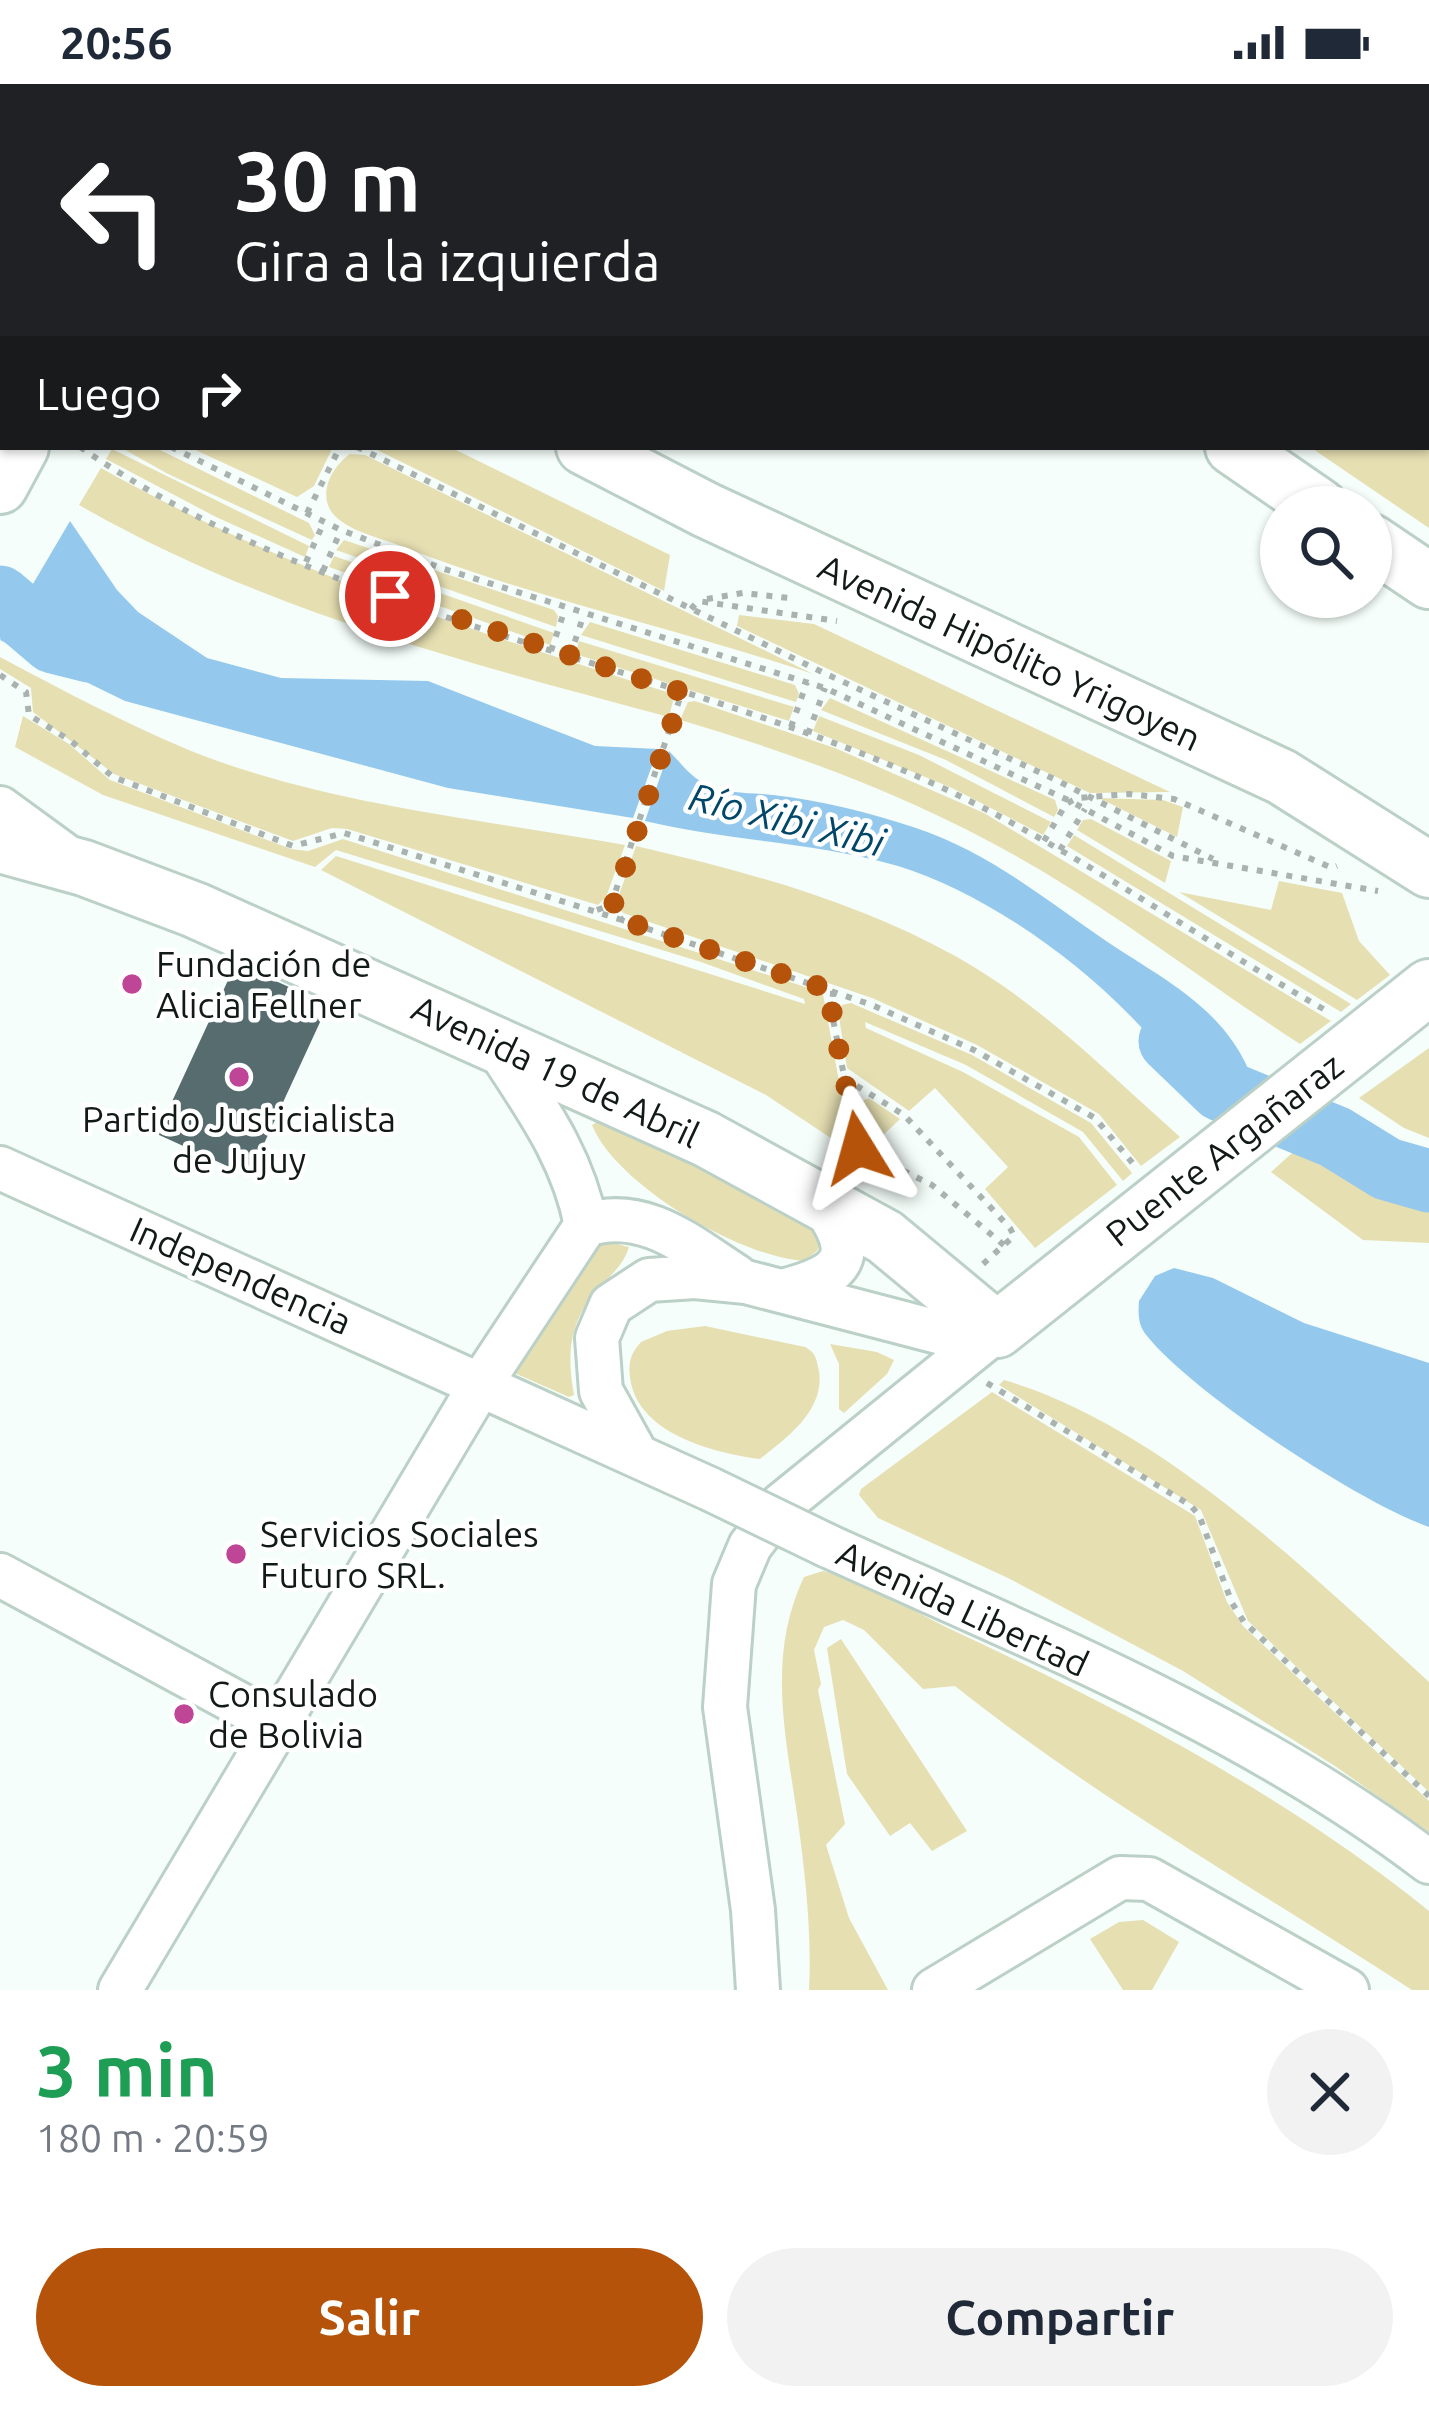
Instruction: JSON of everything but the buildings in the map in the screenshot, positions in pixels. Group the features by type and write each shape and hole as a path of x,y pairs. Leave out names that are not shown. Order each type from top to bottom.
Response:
{"main road":[{"path":"0,486 19,450"},
{"name":"Avenida Hipólito Yrigoyen","path":"590,450 706,510 1282,777 1408,881"},
{"path":"1237,450 1290,486"},
{"path":"1392,556 1429,581"},
{"name":"Avenida 19 de Abril","path":"0,845 84,868 195,910 706,1139 907,1251 995,1338"},
{"name":"Puente Argañaraz","path":"995,1338 1425,990"}],"street":[{"name":"Avenida 19 de Abril","path":"0,808 84,868"},
{"path":"120,1990 482,1382 586,1225 580,1194 556,1136 494,1042"},
{"name":"Independencia","path":"0,1168 482,1382"},
{"path":"586,1225 625,1217 650,1224 764,1286 818,1281 838,1262 845,1246 843,1232 816,1197"},
{"path":"635,1454 596,1374 597,1338 611,1305 649,1280 695,1277 764,1286 995,1338"},
{"path":"758,1990 748,1866 725,1707 734,1584 750,1546 781,1505 995,1338"},
{"name":"Avenida Libertad","path":"482,1382 1176,1706 1340,1802 1429,1862"},
{"path":"0,1575 278,1725"},
{"path":"934,1990 1120,1878 1149,1879 1347,1990"}],"path":[{"path":"85,450 172,500 323,571 551,651 791,727 965,799 1060,850 1336,1017"},
{"path":"177,450 341,530 565,608 816,685 1070,801 1173,856 1336,884 1408,881"},
{"path":"308,513 339,450"},
{"path":"363,450 1222,863"},
{"path":"306,562 323,522"},
{"path":"323,571 341,530"},
{"path":"691,609 698,601 743,593 794,598"},
{"path":"698,601 841,622"},
{"path":"551,651 565,608"},
{"path":"570,657 584,614"},
{"path":"0,675 26,692 29,715 71,741 112,777 293,846 344,833 595,910 833,991 974,1050 1095,1118 1137,1169"},
{"path":"791,727 820,678 838,680"},
{"path":"808,734 816,685"},
{"path":"611,905 682,692"},
{"path":"1044,842 1070,801 1089,796 1174,799 1336,866 1329,877 1336,884"},
{"path":"1060,850 1084,809"},
{"path":"595,910 611,905"},
{"path":"611,905 622,920"},
{"path":"833,991 832,1014 844,1078 858,1148 932,1186 1005,1246 1014,1236 981,1194 904,1115 844,1078"},
{"path":"995,1338 995,1388 1190,1505 1199,1515 1232,1603 1244,1622 1429,1796"}],"shaded area":[{"path":"114,450 309,546 305,557 216,517 106,459"},
{"path":"125,450 160,450 309,523 315,535 312,540"},
{"path":"195,450 331,450 314,486 297,497"},
{"path":"377,450 456,450 670,555 664,591"},
{"path":"1314,450 1429,450 1429,528 1392,503 1392,486 1367,486"},
{"path":"350,454 365,455 813,674 503,582 358,530 335,516 326,491 337,466"},
{"path":"101,468 238,537 378,595 667,692 673,701 669,717 441,654 220,575 79,505"},
{"path":"344,540 554,610 556,627 336,550"},
{"path":"334,556 554,633 550,645 329,567"},
{"path":"739,615 814,624 1170,792 1090,793 737,626"},
{"path":"590,622 795,685 799,694 796,702 581,635"},
{"path":"579,641 794,707 789,721 575,654"},
{"path":"0,657 142,730 296,785 405,809 625,845 606,897 598,905 347,829 332,828 293,841 114,774 33,712 31,688 0,669"},
{"path":"830,698 1055,800 1058,810 1054,817 946,760 821,710"},
{"path":"688,702 835,748 984,813 1331,1021 1300,1044 1108,913 955,824 865,784 680,720"},
{"path":"23,716 69,744 110,780 291,849 308,851 343,839 818,991 823,994 852,1152 766,1095 321,870 336,856 805,1004 804,999 701,962 336,850 315,867 103,795 15,747"},
{"path":"819,716 919,755 1051,822 1043,835 952,788 813,731"},
{"path":"1099,798 1163,800 1183,807 1177,837"},
{"path":"1091,819 1171,861 1165,883 1077,830 1083,820"},
{"path":"1074,835 1351,1004 1341,1012 1067,846"},
{"path":"636,846 801,890 880,920 957,957 1046,1018 1180,1137 1141,1166 1099,1114 977,1045 872,998 623,913 617,901"},
{"path":"1279,881 1342,893 1359,941 1390,975 1357,1000 1179,892 1271,910"},
{"path":"851,1003 972,1055 1091,1123 1132,1173 1123,1181 1083,1132 966,1065 865,1022 866,1028 963,1072 1079,1137 1117,1185 1035,1248 985,1189 1008,1167 935,1088 909,1111 847,1068 839,1017 842,1005"},
{"path":"1429,1048 1429,1138 1404,1128 1359,1098"},
{"path":"869,1098 900,1119 877,1141 891,1159 860,1142 855,1104"},
{"path":"608,1115 818,1223 824,1238 817,1251 804,1261 778,1256 683,1214 626,1171 605,1148 592,1125"},
{"path":"1300,1146 1334,1170 1429,1207 1429,1243 1363,1240 1271,1172"},
{"path":"600,1240 629,1247 577,1323 570,1364 574,1395 569,1397 505,1369"},
{"path":"705,1326 805,1347 815,1356 819,1385 810,1410 793,1432 760,1459 680,1437 646,1413 635,1396 629,1367 641,1342 667,1331"},
{"path":"830,1344 877,1352 894,1360 887,1374 844,1413 839,1409 839,1364"},
{"path":"1004,1380 1120,1431 1176,1467 1284,1551 1429,1682 1429,1792 1248,1621 1201,1510 999,1385"},
{"path":"992,1392 1195,1516 1227,1602 1243,1626 1429,1801 1429,1832 1335,1766 1183,1671 1008,1578 878,1518 859,1495 861,1489"},
{"path":"823,1571 871,1588 1136,1721 1258,1791 1374,1868 1429,1911 1429,1990 1412,1990 1180,1843 1065,1768 955,1686 923,1689 864,1630 843,1620 824,1627 814,1650 845,1824 826,1845 849,1918 888,1990 809,1990 807,1902 784,1724 782,1665 793,1606 804,1577"},
{"path":"841,1639 967,1831 932,1851 910,1823 890,1836 847,1774 827,1648"},
{"path":"1143,1920 1179,1942 1152,1990 1123,1990 1090,1939 1119,1922"}],"water":[{"path":"70,521 117,590 138,612 207,658 281,678 428,681 595,746 658,749 633,818 448,788 125,701 0,640"},
{"path":"669,751 692,775 711,786 863,812 941,837 988,861 1208,1012 1241,1055 1253,1081 1205,1117 1182,1078 1115,1001 1030,932 941,882 867,858 645,821"},
{"path":"1332,1120 1429,1151 1429,1207 1334,1170 1300,1146"},
{"path":"1174,1268 1213,1278 1304,1323 1429,1363 1429,1527 1362,1495 1279,1444 1170,1360 1144,1332 1139,1301 1155,1276"}],"waterway":[{"name":"Río Xibi Xibi","path":"0,597 53,642 89,651"},
{"name":"Río Xibi Xibi","path":"1170,1041 1221,1090 1335,1137 1387,1169 1429,1181"}],"place":[{"name":"Fundación de Alicia Fellner","path":"132,984"},
{"name":"Partido Justicialista de Jujuy","path":"239,1077"},
{"name":"Servicios Sociales Futuro SRL.","path":"236,1554"},
{"name":"Consulado de Bolivia","path":"184,1714"}],"route":[{"path":"390,596 682,692 612,909 622,920 833,991 832,1014 858,1148"}]}
